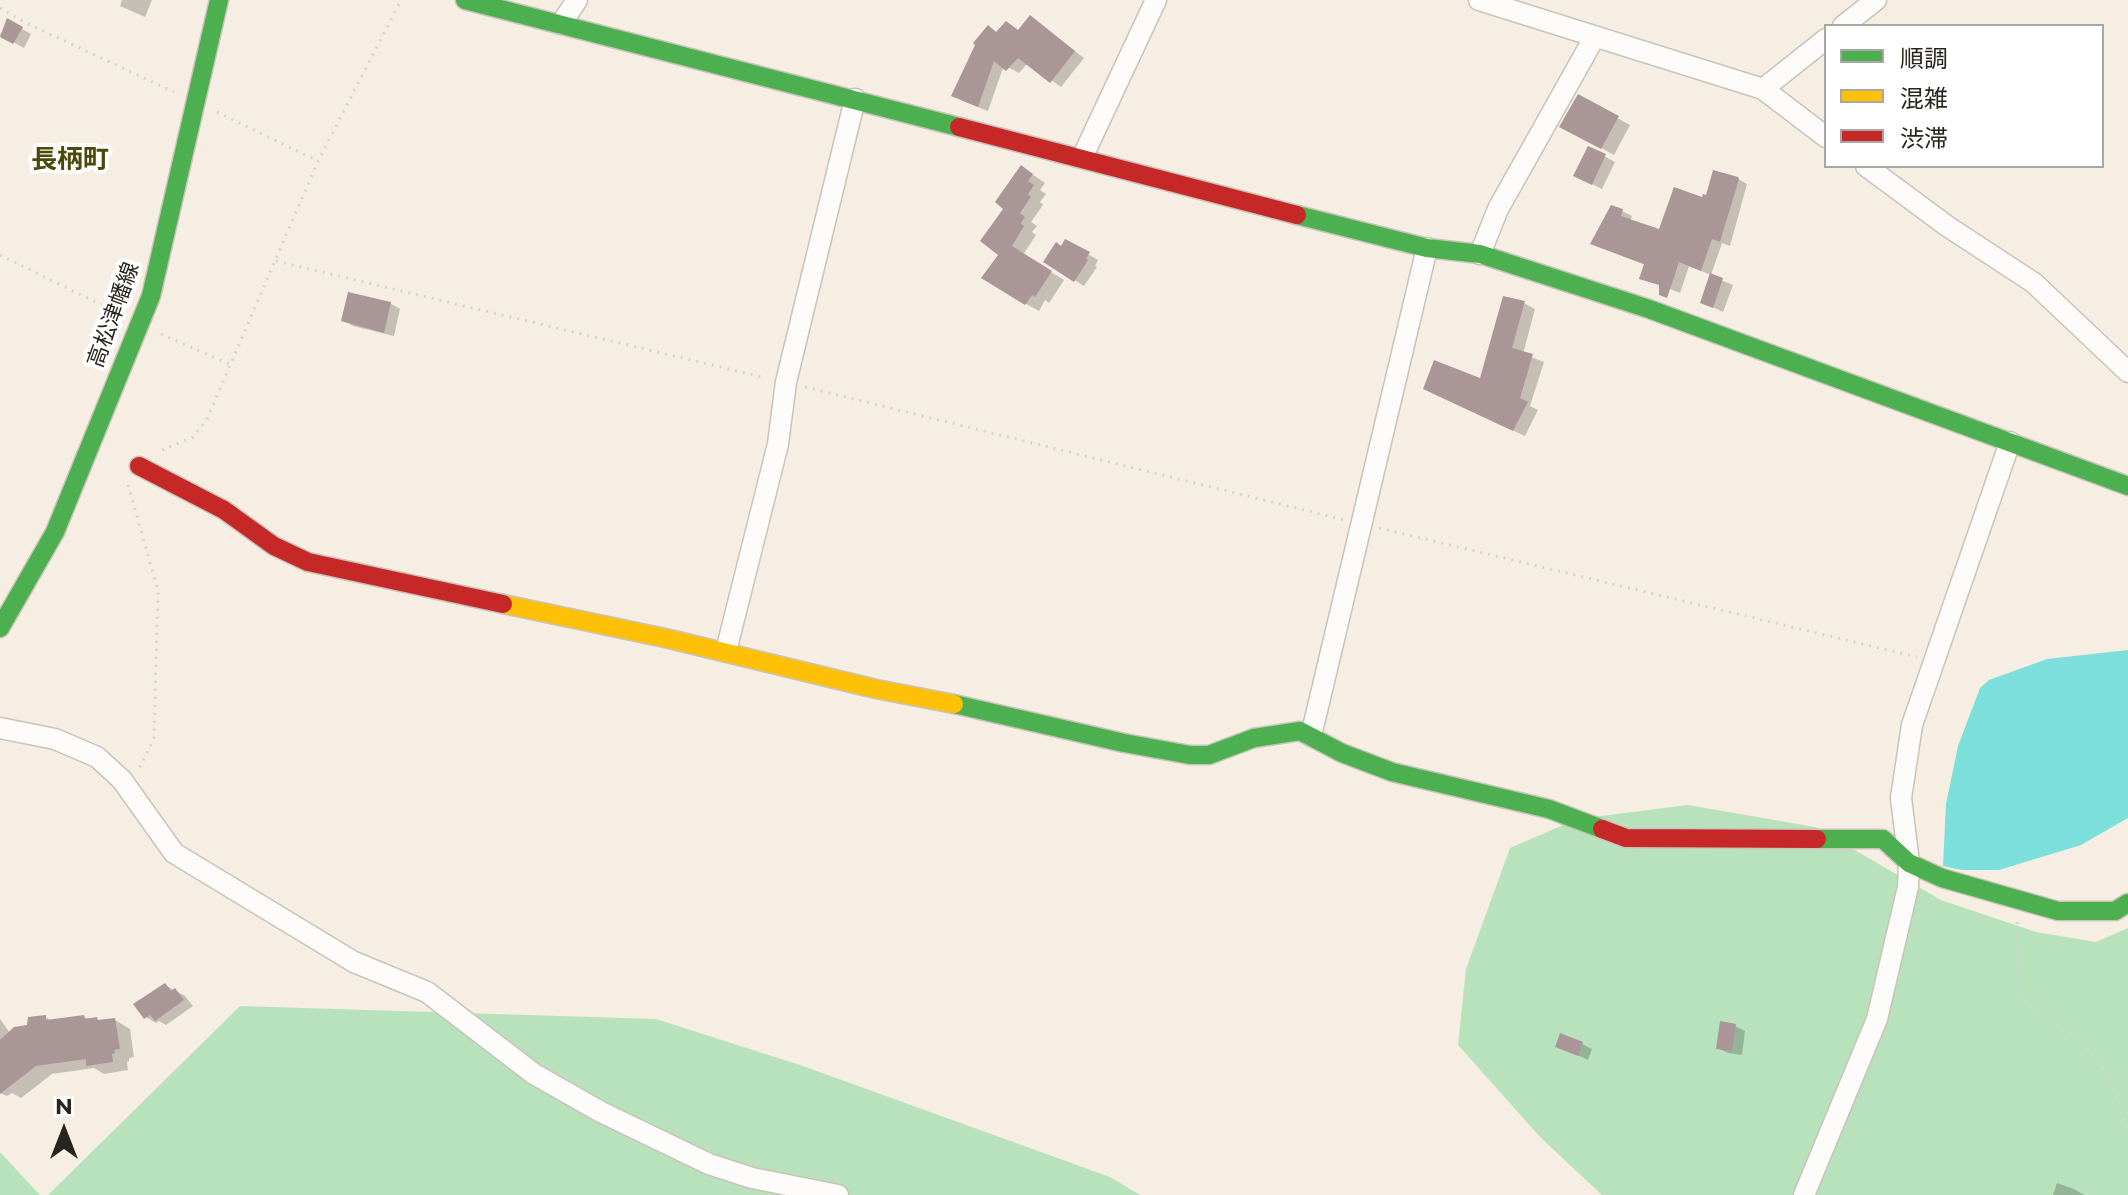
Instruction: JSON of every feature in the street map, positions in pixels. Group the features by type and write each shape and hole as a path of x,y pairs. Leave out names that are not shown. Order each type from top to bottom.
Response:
{"street":[{"name":"高松津幡線","path":"0,628 55,532 151,296 219,0"},
{"path":"465,0 1427,248 1480,254 1649,309 2128,486"},
{"path":"561,24 577,0"},
{"path":"1082,158 1156,0"},
{"path":"1479,0 1763,89 1824,135"},
{"path":"1846,24 1876,0"},
{"path":"1480,254 1498,209 1594,38"},
{"path":"1763,89 1824,41"},
{"path":"726,651 778,444 786,382 855,99"},
{"path":"1869,168 1947,226 2034,283 2128,372"},
{"path":"1311,736 1427,248"},
{"path":"1804,1195 1877,1019 1908,887 1909,863 1901,798 1912,725 2010,442"},
{"path":"139,466 224,510 274,546 308,562 726,651 876,689 907,693 1124,743 1190,755 1209,755 1274,733 1300,731 1342,753 1392,772 1549,809 1626,838 1883,839 1909,863 1942,878 2058,911 2115,911 2128,903"},
{"path":"0,728 55,739 97,757 122,780 174,853 354,962 427,992 534,1074 601,1112 709,1164 752,1178 838,1195"}],"path":[{"path":"122,780 140,768 154,738 158,590 128,491 128,475 151,455 193,437 207,419 318,161 401,0"},
{"path":"0,8 318,161"},
{"path":"0,255 139,324 231,365"},
{"path":"276,261 1933,661"},
{"path":"2016,898 2018,991 2036,1012 2080,1040 2109,1076 2128,1129"}],"green space":[{"path":"1688,805 1815,827 1941,900 2036,932 2096,942 2128,928 2128,1195 1602,1195 1541,1138 1458,1045 1466,969 1510,848 1577,819"},
{"path":"240,1006 656,1019 803,1066 1110,1177 1140,1195 48,1195"},
{"path":"0,1152 40,1195 0,1195"}],"water":[{"path":"2128,650 2128,818 2081,845 1999,870 1962,870 1943,866 1946,804 1958,746 1980,688 1989,680 2047,659"}],"building":[{"path":"1030,15 1075,51 1050,83 1018,58 1006,71 994,61 978,107 951,96 975,45 973,43 988,25 996,32 1006,21 1018,30"},
{"path":"7,18 23,27 13,44 0,37"},
{"path":"1578,94 1619,116 1601,149 1559,127"},
{"path":"1588,146 1606,154 1592,185 1573,176"},
{"path":"1021,165 1033,174 1028,181 1034,185 1028,194 1031,197 1020,213 1025,217 1021,223 1024,226 1012,246 1052,271 1035,297 1032,295 1025,305 981,278 998,255 980,241 1003,209 995,202"},
{"path":"1713,170 1739,179 1720,242 1712,239 1701,271 1679,262 1667,298 1659,295 1659,285 1639,279 1644,264 1590,244 1611,205 1623,209 1621,216 1659,229 1674,187 1702,197 1706,195"},
{"path":"1065,239 1090,252 1074,282 1043,262 1056,242 1061,246"},
{"path":"1710,273 1723,278 1713,308 1700,303"},
{"path":"348,292 391,302 384,333 341,321"},
{"path":"1503,296 1525,301 1512,348 1533,354 1520,398 1528,402 1513,431 1423,389 1434,360 1480,378"},
{"path":"165,983 171,991 175,988 184,1000 155,1021 150,1015 144,1019 133,1004"},
{"path":"46,1015 46,1020 84,1015 85,1019 115,1018 120,1049 114,1050 113,1062 86,1066 86,1059 36,1066 0,1094 0,1040 14,1027 27,1025 28,1017"},
{"path":"1720,1021 1736,1024 1732,1051 1716,1049"},
{"path":"1560,1033 1583,1042 1578,1056 1555,1047"}],"traffic: fast":[{"path":"0,628 55,532 151,296 219,0"},
{"path":"465,0 959,127"},
{"path":"1297,215 1427,248 1480,254 1649,309 2128,486"},
{"path":"954,704 1190,755 1209,755 1254,738 1300,731 1342,753 1392,772 1549,809 1602,829"},
{"path":"1817,839 1883,839 1909,863 1942,878 2058,911 2115,911 2128,903"}],"traffic: slow":[{"path":"503,604 954,704"}],"traffic: jam":[{"path":"959,127 1297,215"},
{"path":"139,466 224,510 274,546 308,562 503,604"},
{"path":"1602,829 1626,838 1817,839"}],"district":[{"name":"長柄町","path":"70,160"}]}
